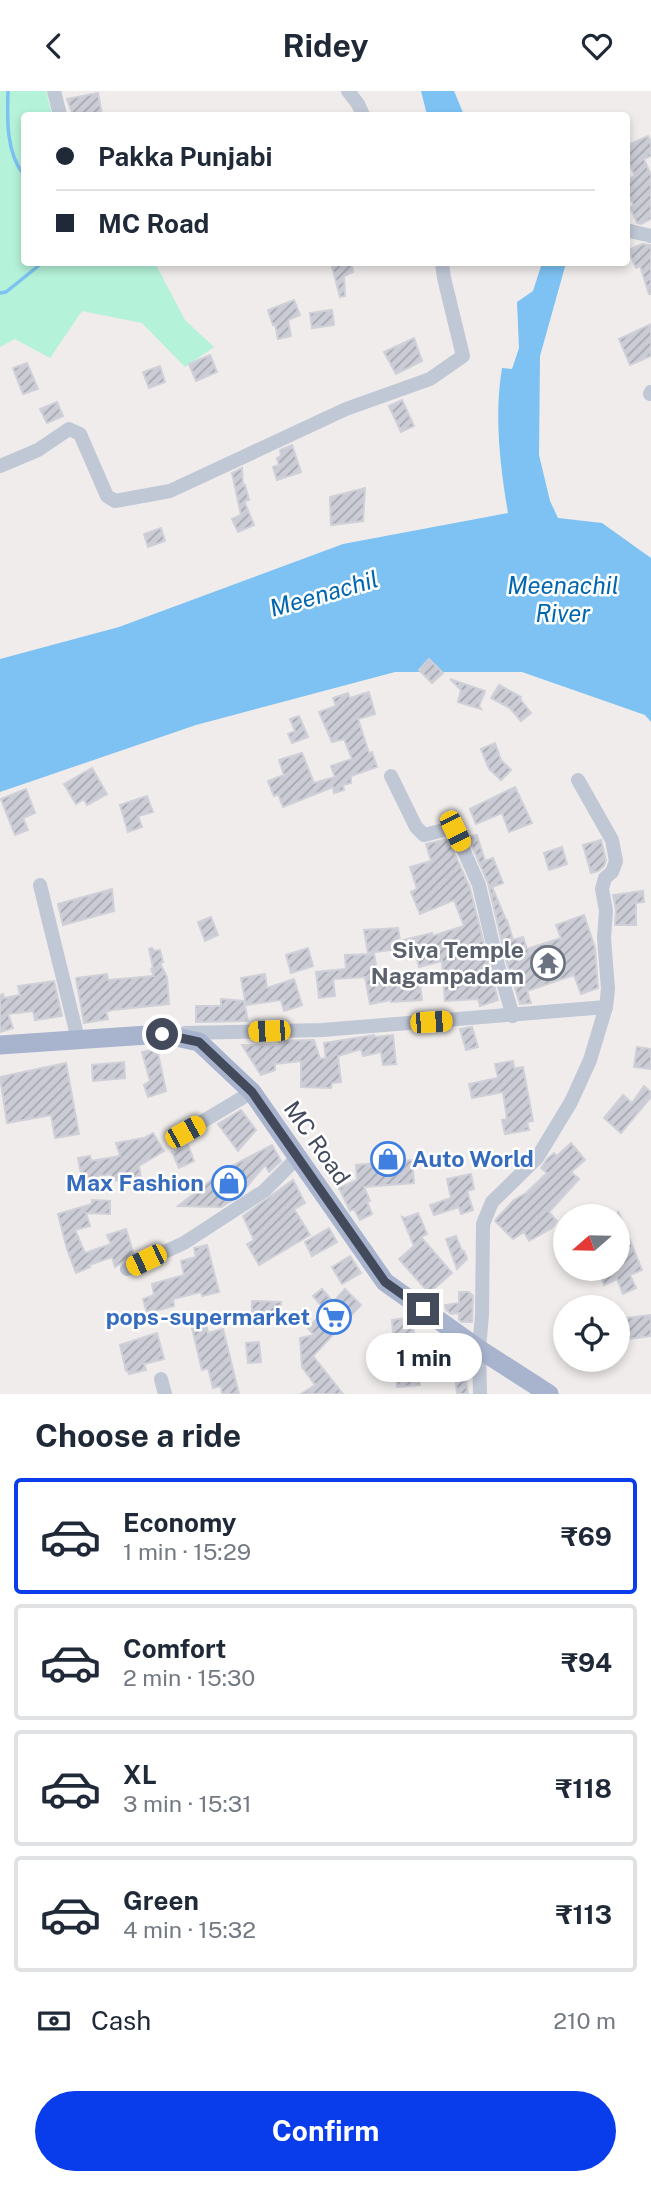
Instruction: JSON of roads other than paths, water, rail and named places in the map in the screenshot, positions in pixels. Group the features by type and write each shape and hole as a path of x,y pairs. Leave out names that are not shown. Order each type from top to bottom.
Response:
{"main road":[{"name":"MC Road","path":"0,1045 162,1034 199,1042 252,1092 385,1282 479,1349 549,1394"}],"street":[{"path":"54,91 59,112"},
{"path":"348,91 362,112"},
{"path":"630,231 651,236"},
{"path":"0,466 38,450 69,429 80,434 107,496 115,501 170,491 346,409 430,379 463,356 442,266"},
{"path":"391,776 416,827 424,835 448,829 455,831 479,885 513,1016"},
{"path":"480,1394 483,1224 492,1202 537,1158 571,1102 590,1061 606,1007 608,989 603,889 605,879 612,872 616,861 612,841 579,779"},
{"path":"40,885 78,1039"},
{"path":"162,1034 322,1030 606,1007"},
{"path":"185,1132 252,1092"},
{"path":"127,1269 184,1243 264,1191 297,1158"},
{"path":"160,1379 165,1394"}],"water":[{"path":"421,91 454,91 463,112 426,112"},
{"name":"Meenachil River","path":"541,266 565,266 540,356 539,455 550,501 558,518 602,523 651,558 651,722 645,715 522,672 395,672 196,725 0,792 0,659 119,627 343,544 508,513 499,440 498,404 502,368 512,369 519,348 517,302 533,291"}],"waterway":[{"path":"8,91 11,146 21,170"},
{"path":"0,293 6,292 38,266"}],"place":[{"name":"Siva Temple Nagampadam","path":"548,963"},
{"name":"Auto World","path":"388,1159"},
{"name":"Max Fashion","path":"229,1183"},
{"name":"pops-supermarket","path":"334,1317"}],"water label":[{"name":"Meenachil","path":"324,594"}]}
